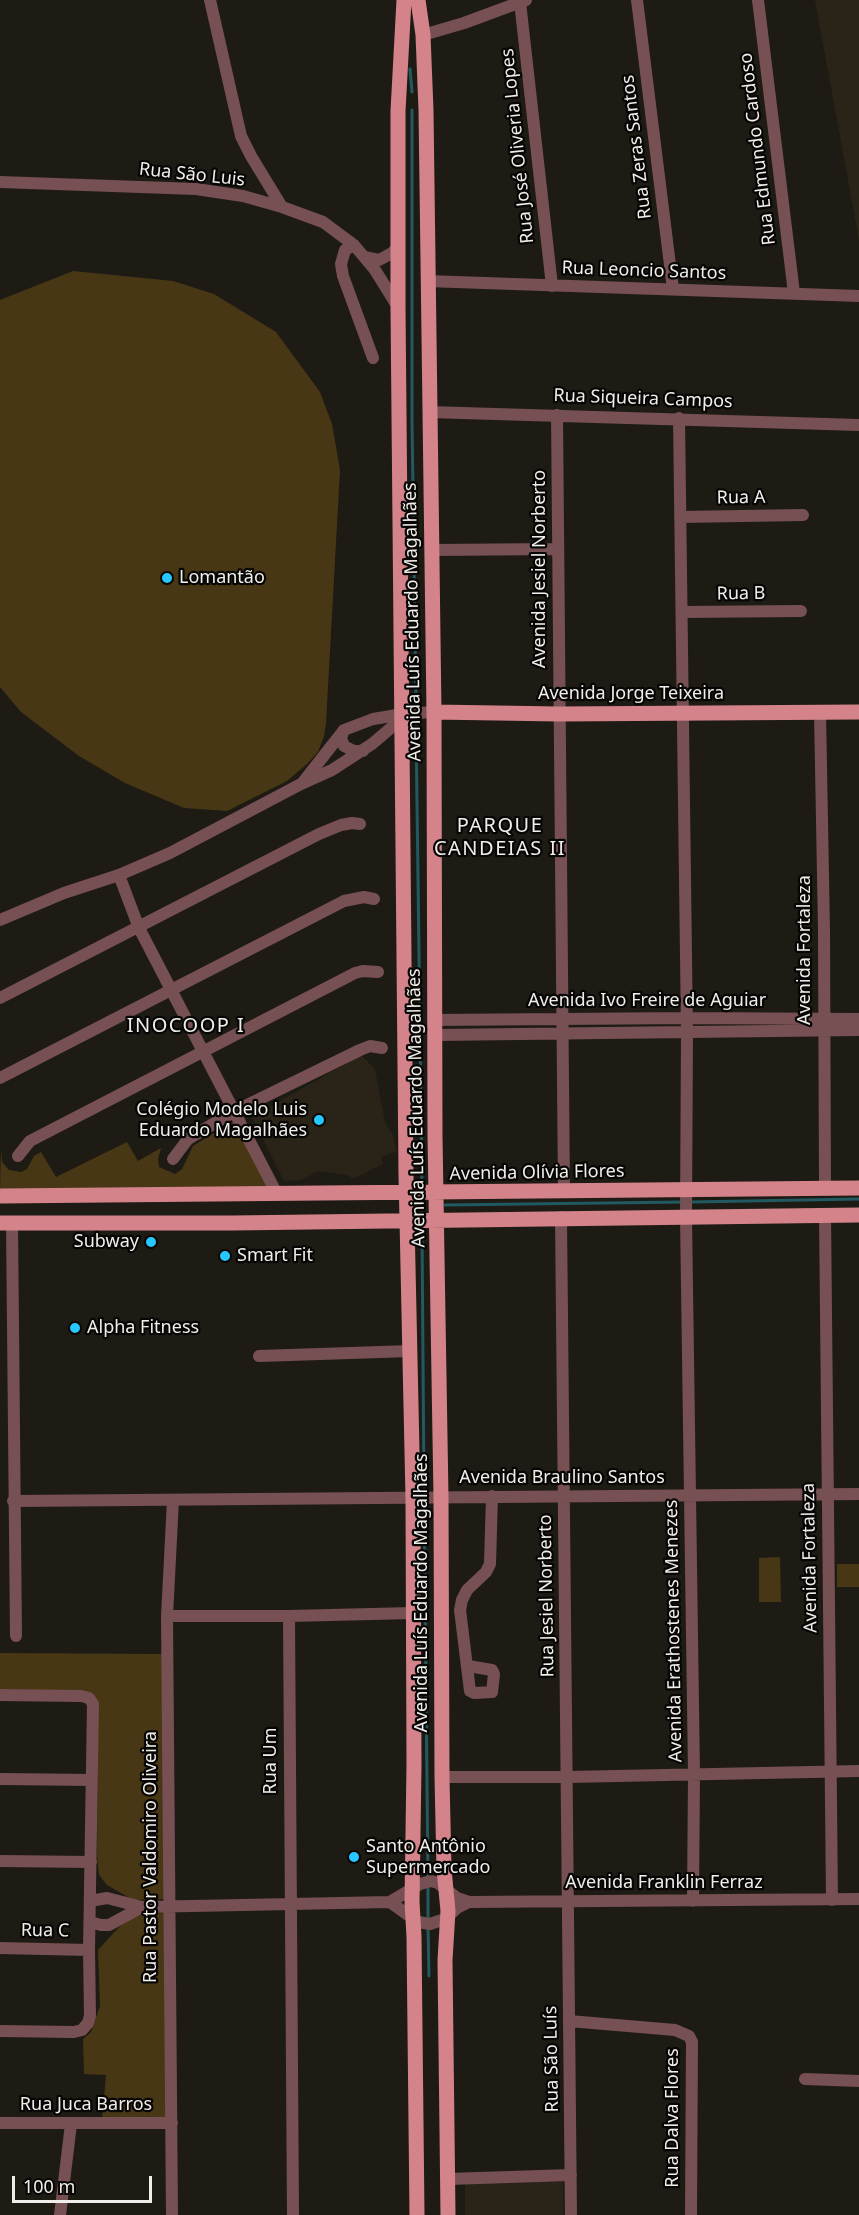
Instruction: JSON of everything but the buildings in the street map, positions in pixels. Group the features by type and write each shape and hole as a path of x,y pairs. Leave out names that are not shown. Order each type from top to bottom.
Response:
{"main road":[{"name":"Avenida Luís Eduardo Magalhães","path":"404,0 398,111 400,715 407,1193 416,1497 413,1613 417,2215"},
{"name":"Avenida Luís Eduardo Magalhães","path":"418,0 423,35 426,110 432,550 438,1496 448,2215"},
{"path":"398,111 410,104 421,106 426,110"},
{"name":"Avenida Jorge Teixeira","path":"434,712 559,714 859,712"},
{"name":"Avenida Olívia Flores","path":"0,1196 859,1188"},
{"path":"226,1194 221,1212 232,1223"},
{"path":"195,1223 204,1210 204,1205 197,1195"},
{"path":"6,1223 232,1223 561,1217 859,1215"}],"street":[{"path":"210,0 241,135 250,156 282,207"},
{"name":"Rua Zeras Santos","path":"637,0 673,289"},
{"name":"Rua Edmundo Cardoso","path":"758,0 794,293"},
{"path":"423,35 464,23 523,1"},
{"name":"Rua José Oliveria Lopes","path":"523,1 552,286"},
{"name":"Rua São Luis","path":"0,182 196,189 243,196 282,207 323,222 354,244 375,270 398,307"},
{"path":"354,244 345,250 340,264 374,358"},
{"path":"364,257 379,260 399,246"},
{"name":"Rua Leoncio Santos","path":"427,281 859,296"},
{"name":"Rua Siqueira Campos","path":"429,412 858,424"},
{"name":"Avenida Jesiel Norberto","path":"557,415 564,1192"},
{"path":"679,418 687,1032 686,1191"},
{"name":"Rua A","path":"680,517 803,515"},
{"path":"432,550 557,549"},
{"name":"Rua B","path":"682,612 801,611"},
{"name":"Avenida Jorge Teixeira","path":"344,730 373,720 434,712"},
{"name":"Avenida Fortaleza","path":"820,712 825,1188"},
{"path":"0,920 170,853 332,770 363,751 392,727 400,715"},
{"path":"344,730 341,738 344,746 354,751 363,751"},
{"path":"301,784 344,730"},
{"path":"0,998 319,834 341,825 360,824"},
{"path":"119,875 139,928 277,1194"},
{"path":"0,1078 344,901 364,897 374,899"},
{"path":"18,1156 30,1141 355,973 378,972"},
{"name":"Avenida Ivo Freire de Aguiar","path":"435,1028 562,1018 686,1018 824,1025 859,1030"},
{"name":"Avenida Ivo Freire de Aguiar","path":"435,1028 562,1034 687,1032 824,1025 859,1019"},
{"path":"173,1160 188,1139 235,1111 360,1050 370,1046 382,1048"},
{"name":"Avenida Erathostenes Menezes","path":"686,1191 694,1774 693,1901"},
{"name":"Avenida Fortaleza","path":"825,1215 831,1900"},
{"name":"Rua Jesiel Norberto","path":"561,1217 569,1902"},
{"path":"6,1223 16,1636"},
{"path":"259,1356 411,1352"},
{"name":"Avenida Braulino Santos","path":"13,1501 859,1494"},
{"path":"468,1666 460,1610 467,1590 486,1572 490,1564 492,1496"},
{"name":"Rua Pastor Valdomiro Oliveira","path":"172,2215 168,1616 173,1500"},
{"path":"168,1616 413,1613"},
{"name":"Rua Um","path":"289,1616 292,2215"},
{"path":"0,1695 81,1696 89,1698 93,1704 90,2016 82,2030 74,2032 0,2031"},
{"path":"442,1777 859,1771"},
{"path":"0,1779 92,1780"},
{"path":"0,1861 91,1867"},
{"path":"91,1867 101,1889 117,1900"},
{"path":"90,1900 102,1898 142,1906 390,1902 431,1881 442,1886 457,1898 469,1902"},
{"name":"Avenida Franklin Ferraz","path":"469,1902 859,1899"},
{"path":"390,1902 416,1920 430,1924 444,1919 469,1902"},
{"name":"Rua São Luís","path":"569,1902 571,2215"},
{"path":"89,1947 110,1925 142,1906"},
{"path":"90,1922 110,1925"},
{"name":"Rua C","path":"0,1948 89,1947"},
{"name":"Rua Dalva Flores","path":"569,2021 675,2030 689,2036 692,2042 692,2215"},
{"path":"805,2079 859,2081"},
{"name":"Rua Juca Barros","path":"0,2123 171,2123"},
{"path":"60,2215 71,2124"},
{"path":"448,2178 571,2175"}],"shaded area":[{"path":"815,0 859,0 859,240"},
{"name":"Lomantão","path":"73,271 173,281 214,294 276,332 320,392 332,424 340,470 324,736 318,752 287,781 227,811 184,808 125,783 79,756 21,712 0,687 0,300"},
{"name":"Colégio Modelo Luis Eduardo Magalhães","path":"361,1055 375,1069 385,1123 392,1133 397,1151 381,1157 383,1164 353,1179 348,1175 318,1171 301,1180 284,1181 252,1117"},
{"path":"235,1120 268,1188 0,1191 1,1149 2,1162 9,1170 21,1172 27,1169 34,1156 41,1152 56,1177 127,1142 138,1161 161,1148 158,1159 159,1167 175,1174 182,1169 193,1146"},
{"path":"780,1557 781,1602 759,1602 759,1558"},
{"path":"837,1564 859,1564 859,1587 837,1587"},
{"path":"0,1653 163,1654 167,1899 133,1900 107,1885 99,1875 97,1857 98,1702 79,1691 0,1689"},
{"path":"166,1913 170,2118 102,2120 106,2075 84,2074 83,2039 91,2032 100,2006 98,1950 132,1916"},
{"path":"465,2181 563,2182 563,2215 465,2215"}],"waterway":[{"path":"410,69 412,92"},
{"path":"412,110 412,420 416,701"},
{"path":"416,724 422,1185"},
{"path":"422,1199 422,1214"},
{"path":"690,1202 859,1199"},
{"path":"445,1205 683,1202"},
{"path":"422,1228 424,1493"},
{"path":"424,1500 428,1877"},
{"path":"428,1887 428,1919"},
{"path":"428,1926 429,1976"}],"place":[{"name":"Lomantão","path":"167,578"},
{"name":"Colégio Modelo Luis Eduardo Magalhães","path":"319,1120"},
{"name":"Subway","path":"151,1242"},
{"name":"Smart Fit","path":"225,1256"},
{"name":"Alpha Fitness","path":"75,1328"},
{"name":"Santo Antônio Supermercado","path":"354,1857"}],"district":[{"name":"PARQUE CANDEIAS II","path":"500,838"},
{"name":"INOCOOP I","path":"186,1026"}]}
